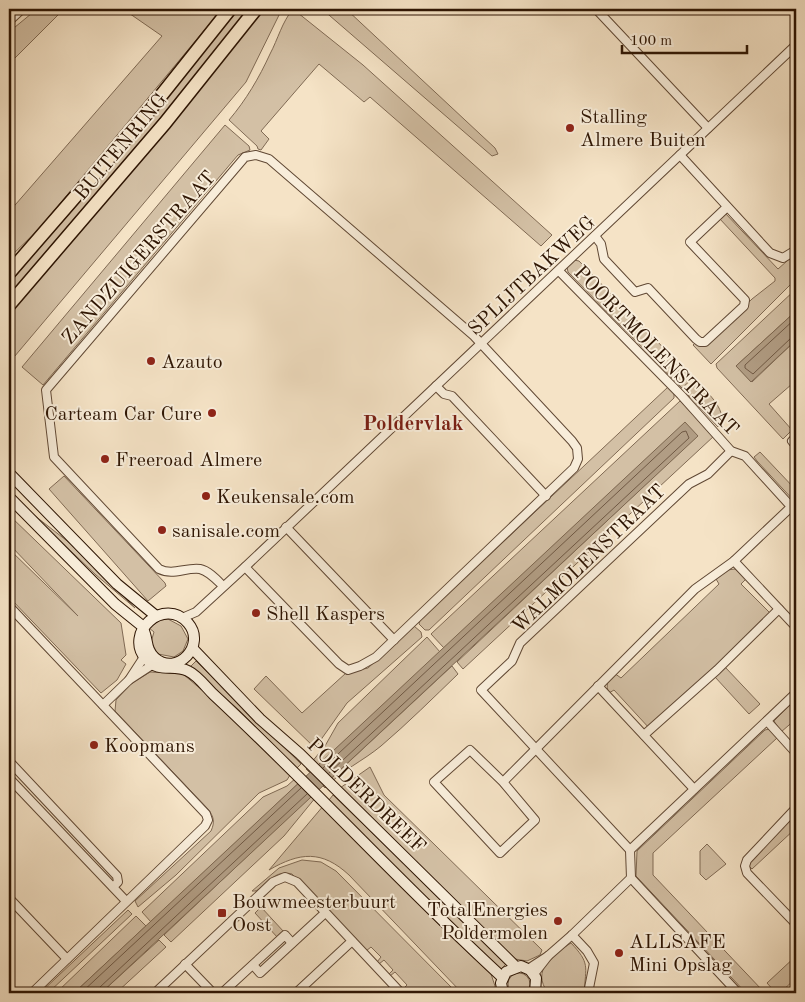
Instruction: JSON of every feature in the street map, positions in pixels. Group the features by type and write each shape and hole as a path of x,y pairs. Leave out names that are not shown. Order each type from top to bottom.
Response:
{"highway":[{"name":"BUITENRING","path":"9,273 140,122 230,9"},
{"name":"BUITENRING","path":"9,305 164,123 256,9"}],"main road":[{"path":"9,473 117,584 156,616"},
{"path":"9,497 147,634 148,649 155,662"},
{"path":"166,613 185,621 194,637 192,650 186,657 177,662 167,664 155,662 144,657 139,644 142,630 156,616 166,613"},
{"name":"POLDERDREEF","path":"192,650 260,719 300,754 516,967"},
{"name":"POLDERDREEF","path":"155,662 163,669 183,669 188,671 288,764 437,917 502,977"},
{"path":"502,993 502,977 506,972 516,967 531,971 537,983 535,993"}],"street":[{"path":"9,21 22,9"},
{"path":"596,9 708,128"},
{"name":"SPLIJTBAKWEG","path":"185,621 245,567 559,271 796,45"},
{"name":"ZANDZUIGERSTRAAT","path":"224,586 211,574 200,569 164,572 159,569 54,457 46,394 48,386 245,157 256,155 269,159 482,343"},
{"path":"680,155 770,253 782,258 796,250"},
{"path":"595,236 602,244 604,259 635,292 648,288 700,342 705,342 744,306 744,296 690,242 727,207"},
{"name":"POORTMOLENSTRAAT","path":"559,271 681,395 731,451 745,456 794,510"},
{"path":"245,567 339,664 348,670 376,658 546,496 574,468 578,459 577,448 482,343"},
{"path":"436,386 444,394 452,396 546,496"},
{"path":"796,437 792,441 796,446"},
{"name":"WALMOLENSTRAAT","path":"630,850 481,690 512,661 520,643 689,484 708,474 731,451"},
{"path":"502,782 695,589 734,561 794,510"},
{"path":"286,527 394,640"},
{"path":"734,561 796,627"},
{"path":"9,606 206,814 208,820 206,826 32,993"},
{"path":"644,735 717,670 779,609"},
{"path":"129,680 144,657"},
{"path":"104,705 129,680 155,662"},
{"path":"598,686 694,789"},
{"path":"738,993 632,878 630,850 796,693"},
{"path":"767,721 796,753"},
{"path":"470,750 502,782 535,820 500,853 434,782 470,750"},
{"path":"9,762 117,876 118,882 113,887"},
{"path":"9,778 126,901"},
{"path":"796,808 747,860 745,866 747,873 796,924"},
{"path":"155,993 278,878 285,877 293,879 401,993"},
{"path":"531,971 632,878"},
{"path":"10,901 67,959"},
{"path":"253,965 260,973 325,913"},
{"path":"222,993 285,934 292,943"},
{"path":"572,935 587,951 594,963 588,993"},
{"path":"296,993 352,941"},
{"path":"272,946 280,955"},
{"path":"262,956 270,964"},
{"path":"185,964 213,993"}],"shaded area":[{"path":"37,9 64,9 9,64 9,32"},
{"path":"123,9 222,9 38,230 9,258 9,212 162,36"},
{"path":"239,9 250,9 139,145 9,297 9,284"},
{"path":"263,9 282,9 246,82 9,363 9,312"},
{"path":"293,9 363,65 552,235 541,246 370,97 364,102 319,64 261,131 269,139 261,150 258,149 229,120 257,80 283,25"},
{"path":"322,9 346,9 495,148 498,154 492,156"},
{"path":"225,125 249,146 250,150 238,155 43,385 22,367"},
{"path":"725,213 778,269 796,253 796,279 711,364 693,345 696,342 707,343 752,299 775,281 775,278 719,218"},
{"path":"574,260 579,261 693,378 682,388 568,272 567,267"},
{"path":"796,289 796,311 736,366 752,382 796,340 796,357 792,361 792,384 769,404 792,430 783,439 717,368 716,364"},
{"path":"699,383 720,409 721,421 718,427 686,393"},
{"path":"668,387 674,393 674,398 429,630 425,630 419,624 420,620"},
{"path":"680,401 714,436 463,669 457,662 697,436 685,423 444,648 431,634"},
{"path":"760,452 796,490 796,503 754,457"},
{"path":"64,476 165,583 166,586 148,601 49,489"},
{"path":"30,512 71,544 135,608 96,575"},
{"path":"9,515 121,623 126,655 121,660 126,664 117,680 101,693 9,597 9,549 78,616 9,544"},
{"path":"735,569 746,579 741,584 771,614 650,729 614,690 609,693 607,685 609,680 614,673 621,678 719,584 716,579 727,570"},
{"path":"168,619 181,626 188,639 183,651 174,657 158,654 151,642 154,632 149,628 160,620"},
{"path":"414,626 421,632 422,637 347,703 315,748 254,689 266,676 302,713 346,673 368,668"},
{"path":"427,637 440,652 310,773 306,769 325,746 338,723"},
{"path":"196,661 301,764 297,768 239,710 190,667"},
{"path":"452,666 458,674 411,719 374,751 338,776 325,788 323,786"},
{"path":"725,667 760,704 749,714 715,677"},
{"path":"150,672 183,674 224,709 290,775 287,780 259,793 176,875 138,907 135,901 211,831 213,825 213,817 208,809 115,711 116,700 132,683"},
{"path":"796,699 796,719 781,732 774,721"},
{"path":"769,729 777,738 653,853 653,875 763,991 760,993 746,993 636,876 637,851 765,730"},
{"path":"370,767 384,795 542,950 540,955 527,961 515,959 340,788"},
{"path":"297,777 301,781 151,922 142,912 263,797 287,786"},
{"path":"313,794 316,797 284,836 171,942 164,935"},
{"path":"333,795 507,963 501,969 441,916 329,800"},
{"path":"324,805 446,932 491,974 495,993 462,993 349,875 329,861 310,856 301,857 269,870"},
{"path":"796,811 796,828 752,869 747,864"},
{"path":"707,844 726,864 706,880 700,874 700,851"},
{"path":"302,860 321,862 336,871 457,993 407,993 403,989 407,985 395,972 390,976 389,974 393,970 384,960 379,964 377,962 381,957 371,947 366,951 292,874 278,874 257,891 252,891 279,868"},
{"path":"261,907 284,932 278,938 255,913"},
{"path":"128,910 132,914 48,993 40,993"},
{"path":"136,916 146,926 74,993 56,993"},
{"path":"159,940 166,947 116,993 101,993"},
{"path":"571,943 584,960 584,993 548,993 543,985 543,970 551,958"},
{"path":"796,956 796,978 780,993 776,993 767,983"},
{"path":"519,973 527,976 530,984 527,992 519,995 511,992 508,984 511,976"}],"water":[{"path":"796,311 796,340 751,382 736,366"},
{"path":"685,422 698,436 101,993 74,993"}],"place":[{"name":"Stalling Almere Buiten","path":"570,128"},
{"name":"Azauto","path":"151,361"},
{"name":"Carteam Car Cure","path":"212,413"},
{"name":"Freeroad Almere","path":"105,459"},
{"name":"Keukensale.com","path":"206,496"},
{"name":"sanisale.com","path":"162,530"},
{"name":"Shell Kaspers","path":"256,613"},
{"name":"Koopmans","path":"94,745"},
{"name":"Bouwmeesterbuurt Oost","path":"222,913"},
{"name":"TotalEnergies Poldermolen","path":"558,921"},
{"name":"ALLSAFE Mini Opslag","path":"619,953"}],"district":[{"name":"Poldervlak","path":"413,423"}]}
